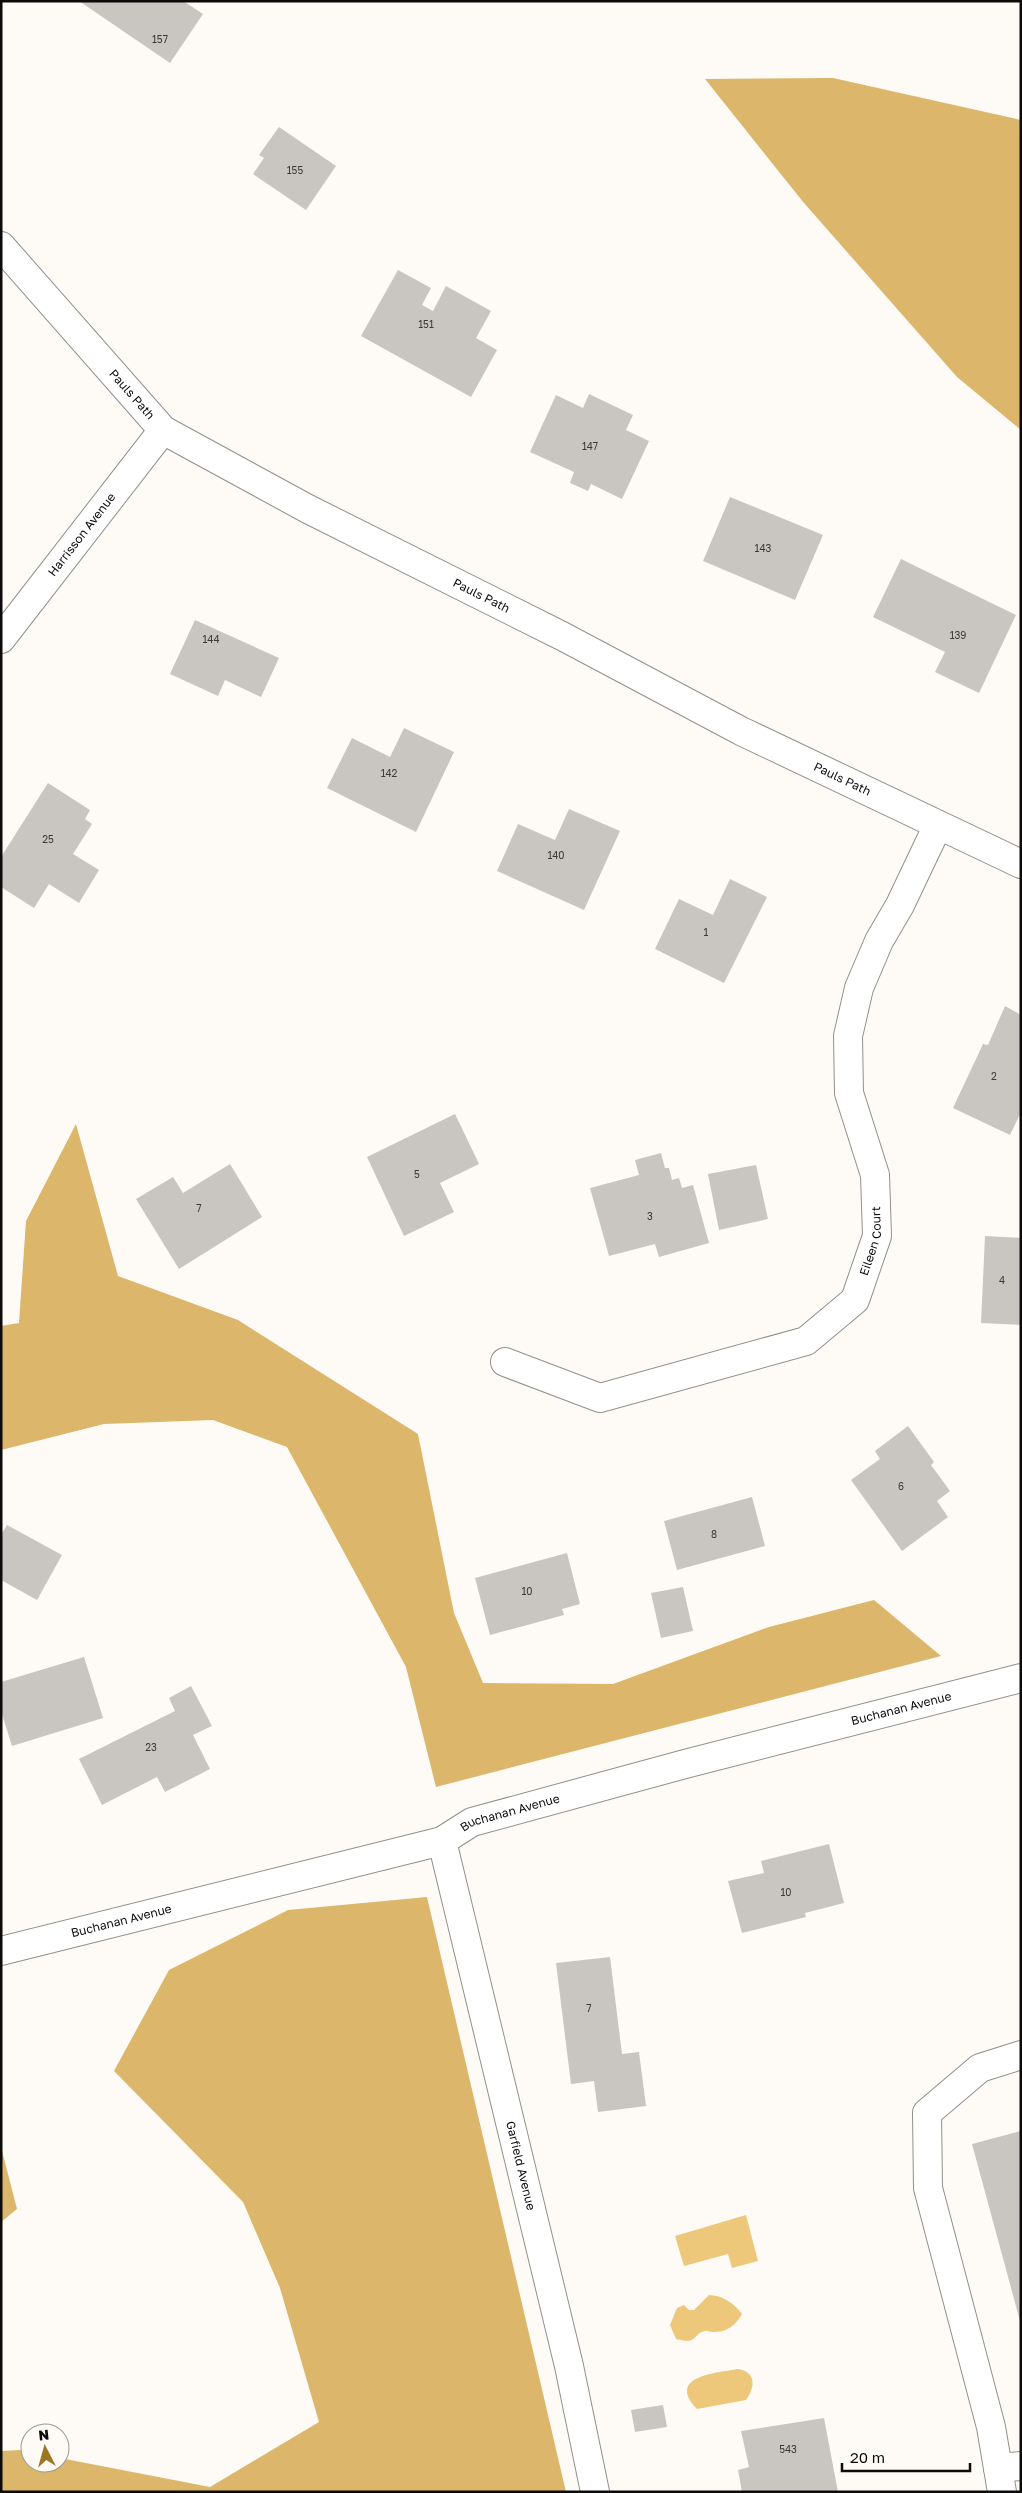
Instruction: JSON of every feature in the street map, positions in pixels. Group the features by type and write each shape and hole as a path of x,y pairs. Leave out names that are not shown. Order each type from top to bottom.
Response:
{"street":[{"name":"Pauls Path","path":"1,246 163,430 308,510 562,636 742,731 1021,864"},
{"name":"Harrisson Avenue","path":"1,639 163,430"},
{"name":"Eileen Court","path":"505,1362 600,1398 806,1341 855,1300 877,1236 876,1175 850,1093 848,1036 859,988 876,949 900,905 938,825"},
{"name":"Buchanan Avenue","path":"1,1951 442,1841 472,1822 685,1764 1021,1678"},
{"name":"Garfield Avenue","path":"442,1841 569,2366 595,2492"},
{"path":"1007,2475 991,2427 928,2188 927,2113 980,2068 1021,2055"}],"shaded area":[{"path":"833,78 1021,120 1021,430 957,377 804,203 705,79"},
{"path":"76,1124 118,1276 238,1320 418,1434 454,1613 483,1683 613,1684 769,1627 874,1600 941,1656 436,1787 406,1667 287,1447 213,1420 104,1424 1,1450 1,1326 19,1323 26,1221"},
{"path":"427,1897 566,2492 1,2492 1,2451 19,2450 20,2473 70,2473 70,2460 210,2487 319,2422 280,2288 243,2202 114,2071 169,1970 288,1910"},
{"path":"1,2147 17,2209 1,2222"},
{"path":"746,2215 758,2261 732,2268 728,2254 684,2266 675,2236"},
{"path":"709,2295 723,2298 742,2314 733,2325 722,2331 701,2332 688,2341 676,2339 670,2325 677,2308 684,2305 689,2310 694,2310"},
{"path":"738,2369 749,2373 753,2381 751,2391 746,2400 697,2409 689,2398 687,2389 691,2383 707,2375"}],"building":[{"path":"79,1 183,1 203,14 170,63"},
{"path":"279,127 336,166 306,210 253,174 264,158 259,155"},
{"path":"398,270 431,288 422,305 433,311 446,286 491,311 476,338 497,350 471,397 361,336"},
{"path":"589,394 633,415 626,430 649,441 622,499 591,484 588,491 570,483 574,472 530,452 556,395 583,408"},
{"path":"730,497 823,535 795,600 703,561"},
{"path":"901,559 1016,615 979,693 935,672 945,652 873,617"},
{"path":"195,620 279,658 261,697 225,680 218,696 170,674"},
{"path":"404,728 454,752 416,832 327,788 352,738 390,757"},
{"path":"48,783 90,810 85,819 92,824 73,854 99,870 79,903 49,884 34,908 1,887 1,857"},
{"path":"569,809 620,831 584,910 497,871 518,824 555,840"},
{"path":"730,879 767,897 724,983 655,949 679,899 713,915"},
{"path":"1005,1006 1021,1015 1021,1112 1010,1135 953,1108 983,1044 988,1045"},
{"path":"455,1114 479,1164 440,1183 454,1212 404,1236 367,1157"},
{"path":"661,1153 665,1168 669,1168 672,1180 679,1178 682,1188 693,1185 709,1243 659,1257 655,1244 609,1256 590,1188 639,1175 635,1160"},
{"path":"230,1164 262,1217 179,1269 136,1199 173,1177 183,1193"},
{"path":"756,1165 768,1219 719,1230 708,1174"},
{"path":"985,1236 1021,1238 1021,1325 981,1323"},
{"path":"908,1426 934,1462 931,1465 950,1491 937,1501 948,1517 902,1551 851,1480 880,1459 875,1451"},
{"path":"752,1497 765,1546 677,1570 664,1521"},
{"path":"7,1525 62,1555 37,1600 1,1580 1,1535"},
{"path":"567,1553 580,1604 562,1609 564,1615 490,1635 475,1578"},
{"path":"683,1587 693,1631 661,1638 651,1593"},
{"path":"84,1657 103,1718 12,1746 1,1711 1,1682"},
{"path":"191,1686 212,1726 193,1735 210,1769 165,1792 157,1777 102,1805 79,1759 175,1711 169,1698"},
{"path":"829,1844 844,1903 805,1913 806,1917 742,1933 728,1881 764,1873 761,1861"},
{"path":"610,1957 622,2054 639,2052 646,2106 598,2112 594,2081 571,2084 556,1963"},
{"path":"1021,2131 1021,2321 1020,2321 972,2144"},
{"path":"663,2405 667,2427 635,2432 631,2410"},
{"path":"824,2418 838,2492 742,2492 738,2470 749,2467 741,2431"}]}
